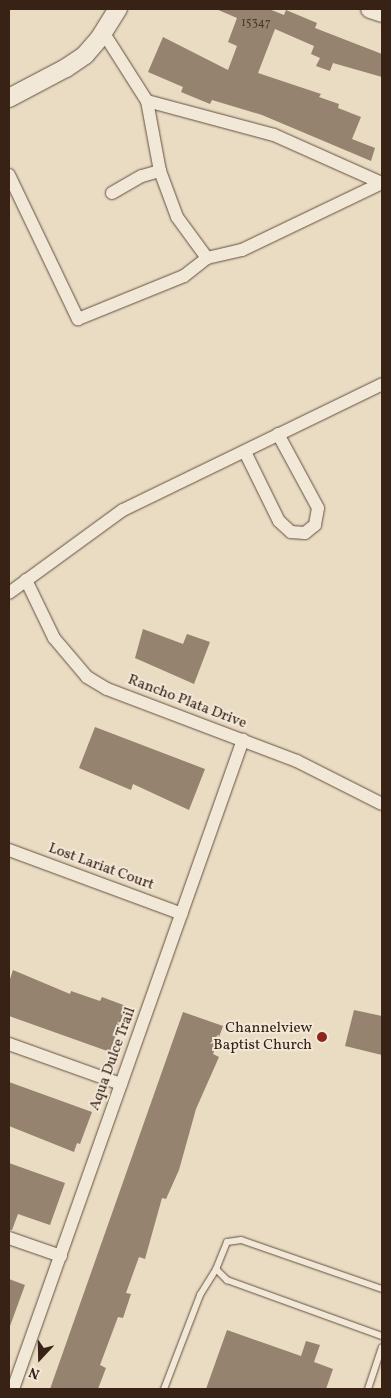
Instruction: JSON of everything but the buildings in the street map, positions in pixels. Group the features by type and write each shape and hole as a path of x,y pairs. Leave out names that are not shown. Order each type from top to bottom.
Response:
{"street":[{"path":"9,98 66,68 85,55 104,32 118,9"},
{"path":"370,9 382,13"},
{"path":"104,32 147,101 160,171 177,217 207,258"},
{"path":"147,101 274,135 382,183"},
{"path":"112,193 142,176 160,171"},
{"path":"9,175 78,319 184,276 207,258 242,250 382,183"},
{"path":"9,593 123,510 382,384"},
{"path":"245,452 279,520 291,532 305,534 315,524 318,508 278,434"},
{"name":"Rancho Plata Drive","path":"26,580 54,638 87,677 107,690 298,761 382,804"},
{"name":"Aqua Dulce Trail","path":"14,1389 243,740"},
{"name":"Lost Lariat Court","path":"9,850 182,914"},
{"path":"9,1044 122,1084"},
{"path":"9,1238 61,1256"}],"lane":[{"path":"164,1389 200,1295 216,1269 226,1242 241,1240 382,1290"},
{"path":"216,1269 227,1280 382,1336"},
{"path":"368,1389 382,1347"}],"place":[{"name":"Channelview Baptist Church","path":"322,1037"}]}
